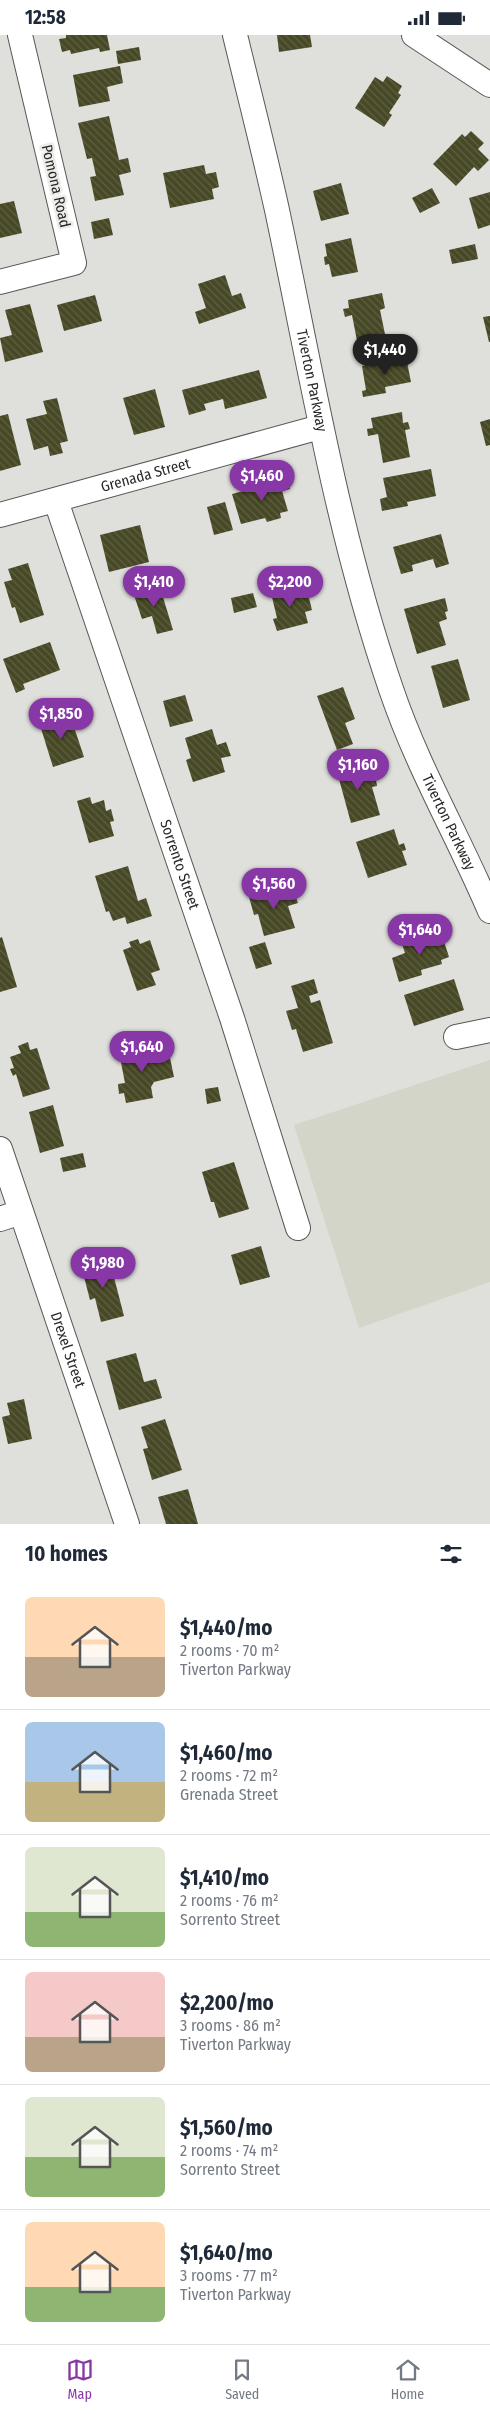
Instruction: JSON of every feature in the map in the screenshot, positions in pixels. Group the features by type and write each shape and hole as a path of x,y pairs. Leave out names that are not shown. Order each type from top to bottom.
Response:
{"street":[{"name":"Pomona Road","path":"0,282 74,263 20,35"},
{"name":"Tiverton Parkway","path":"235,35 276,208 320,427 356,578 391,690 425,775 471,866 490,911"},
{"path":"414,35 490,85"},
{"name":"Grenada Street","path":"0,515 320,427"},
{"name":"Sorrento Street","path":"56,501 232,1018 298,1228"},
{"path":"456,1037 490,1030"},
{"name":"Drexel Street","path":"0,1149 11,1216 127,1524"}],"shaded area":[{"path":"490,1060 490,1282 359,1328 294,1125"}],"building":[{"path":"66,35 107,35 110,50 100,52 99,48 71,54 70,50 62,52 59,39 66,38"},
{"path":"277,35 310,35 312,47 279,52"},
{"path":"139,47 141,60 118,64 116,51"},
{"path":"120,66 123,83 107,87 110,101 79,107 73,75"},
{"path":"387,76 402,86 398,93 401,95 389,113 392,115 384,127 355,108 375,77 383,82"},
{"path":"109,116 119,160 128,158 131,172 119,175 124,195 95,201 90,177 96,176 92,158 87,159 78,123"},
{"path":"471,131 484,143 478,149 489,160 478,171 474,167 456,186 433,164 462,134 465,137"},
{"path":"204,165 206,174 216,172 219,187 212,189 214,199 170,208 163,173"},
{"path":"341,183 349,214 321,221 313,191"},
{"path":"432,188 440,203 420,213 412,198"},
{"path":"490,192 490,225 478,229 469,198"},
{"path":"14,201 22,233 0,238 0,204"},
{"path":"109,218 113,235 94,239 91,222"},
{"path":"351,238 358,272 332,277 329,264 325,265 324,257 327,256 325,244"},
{"path":"475,244 478,259 452,264 449,250"},
{"path":"225,275 232,296 241,293 246,308 199,324 195,312 206,308 198,284"},
{"path":"382,293 385,308 380,310 386,339 358,346 352,315 345,317 343,309 349,308 348,300"},
{"path":"95,295 102,321 64,331 57,305"},
{"path":"30,304 43,352 5,362 0,338 12,335 5,310"},
{"path":"490,316 490,342 489,342 483,317"},
{"path":"406,357 411,382 385,387 386,393 363,397 362,391 366,390 362,366"},
{"path":"259,370 267,398 225,409 223,399 204,404 206,410 189,415 182,390"},
{"path":"155,389 165,427 134,435 123,398"},
{"path":"57,398 68,441 60,443 63,453 50,456 48,446 34,450 26,419 47,414 43,401"},
{"path":"402,412 403,423 408,422 410,429 405,430 410,457 383,463 378,434 368,436 367,429 373,428 371,418"},
{"path":"8,414 21,465 0,471 0,416"},
{"path":"490,419 490,445 486,446 480,422"},
{"path":"431,469 436,496 407,502 408,506 382,511 380,499 387,497 383,478"},
{"path":"287,479 290,489 282,491 288,511 280,513 281,518 267,522 265,518 241,524 232,494"},
{"path":"225,502 233,530 214,535 207,507"},
{"path":"140,525 149,562 109,572 100,535"},
{"path":"441,534 449,564 436,568 433,559 412,565 413,571 401,574 393,547"},
{"path":"28,563 44,615 20,623 15,607 12,608 4,582 12,580 8,569"},
{"path":"159,584 173,630 157,634 152,616 142,619 133,592"},
{"path":"298,586 301,596 308,594 312,610 305,612 308,623 277,631 273,619 277,618 271,593"},
{"path":"253,593 257,607 234,613 231,598"},
{"path":"445,598 448,611 445,612 447,619 439,622 446,645 417,654 404,609"},
{"path":"50,642 60,670 23,684 25,689 16,693 3,659"},
{"path":"458,659 470,700 443,708 431,666"},
{"path":"343,687 355,719 345,723 353,744 337,750 317,696"},
{"path":"185,695 193,721 170,727 163,701"},
{"path":"69,712 84,757 53,767 39,722"},
{"path":"212,729 217,745 226,742 231,756 221,758 225,772 193,782 186,760 191,758 185,738"},
{"path":"364,760 370,781 376,780 377,786 372,787 380,815 351,823 336,768"},
{"path":"90,797 92,804 104,800 106,811 111,809 114,821 110,822 114,836 89,843 77,801"},
{"path":"394,829 399,845 404,843 406,850 402,851 407,865 368,878 356,842"},
{"path":"128,866 138,901 146,898 152,916 127,924 125,917 113,921 109,911 106,912 95,876"},
{"path":"282,887 283,892 293,889 298,903 288,906 295,928 264,936 258,914 254,915 249,897"},
{"path":"441,932 449,957 441,960 442,964 421,970 422,975 399,982 392,958 405,953 402,944"},
{"path":"2,937 17,987 0,992 0,938"},
{"path":"138,939 140,944 150,940 160,970 151,973 156,985 137,991 123,950 131,947 129,942"},
{"path":"265,942 272,964 256,969 249,947"},
{"path":"314,979 318,993 309,996 311,1003 320,1000 333,1043 303,1052 296,1029 292,1030 286,1011 298,1008 291,986"},
{"path":"454,979 464,1010 414,1026 404,995"},
{"path":"28,1042 30,1050 37,1048 50,1089 23,1097 16,1074 13,1076 10,1069 14,1068 10,1057 21,1053 18,1046"},
{"path":"136,1043 140,1059 169,1053 174,1077 154,1082 151,1087 153,1098 126,1103 124,1093 119,1094 118,1084 125,1083 118,1047"},
{"path":"218,1087 221,1101 207,1104 205,1089"},
{"path":"53,1105 64,1146 40,1153 29,1112"},
{"path":"83,1153 86,1167 63,1172 60,1158"},
{"path":"234,1162 249,1209 219,1218 214,1202 211,1202 202,1172"},
{"path":"261,1246 270,1277 240,1285 231,1255"},
{"path":"109,1258 124,1316 101,1322 95,1298 90,1300 81,1265"},
{"path":"136,1353 144,1382 156,1379 162,1398 119,1410 106,1361"},
{"path":"24,1399 32,1439 8,1444 2,1417 10,1415 7,1403"},
{"path":"165,1419 182,1470 152,1480 143,1449 148,1448 141,1427"},
{"path":"188,1489 198,1524 166,1524 158,1497"}]}
